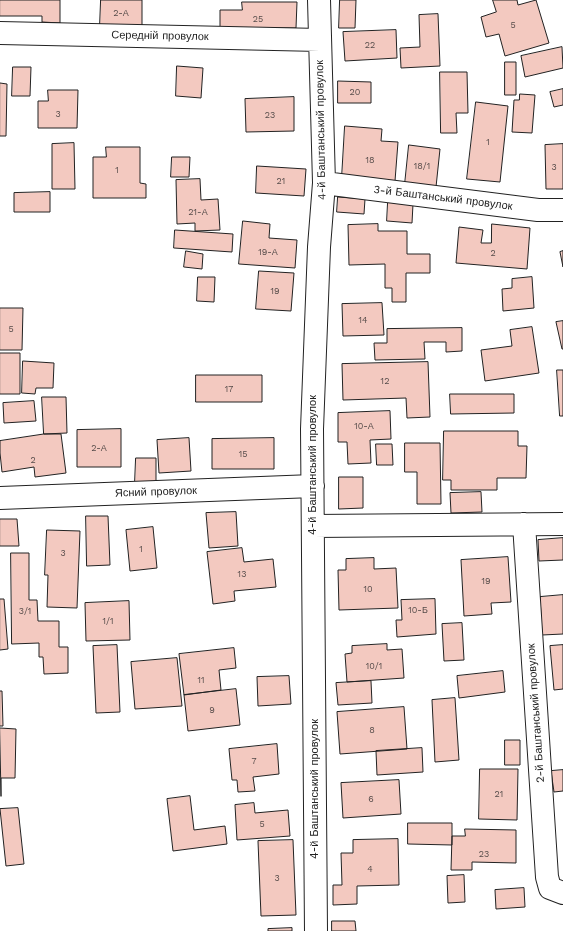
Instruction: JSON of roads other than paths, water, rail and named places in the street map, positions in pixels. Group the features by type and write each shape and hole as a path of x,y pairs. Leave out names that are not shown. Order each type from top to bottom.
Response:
{"street":[{"name":"4-й Баштанський провулок","path":"316,931 313,399 319,247 324,183 319,0"},
{"name":"Середній провулок","path":"0,33 320,40"},
{"name":"3-й Баштанський провулок","path":"324,183 538,210 563,210"},
{"name":"Ясний провулок","path":"0,498 313,486"},
{"name":"2-й Баштанський провулок","path":"524,524 547,877 550,888 563,893"},
{"path":"313,526 563,524"}]}
